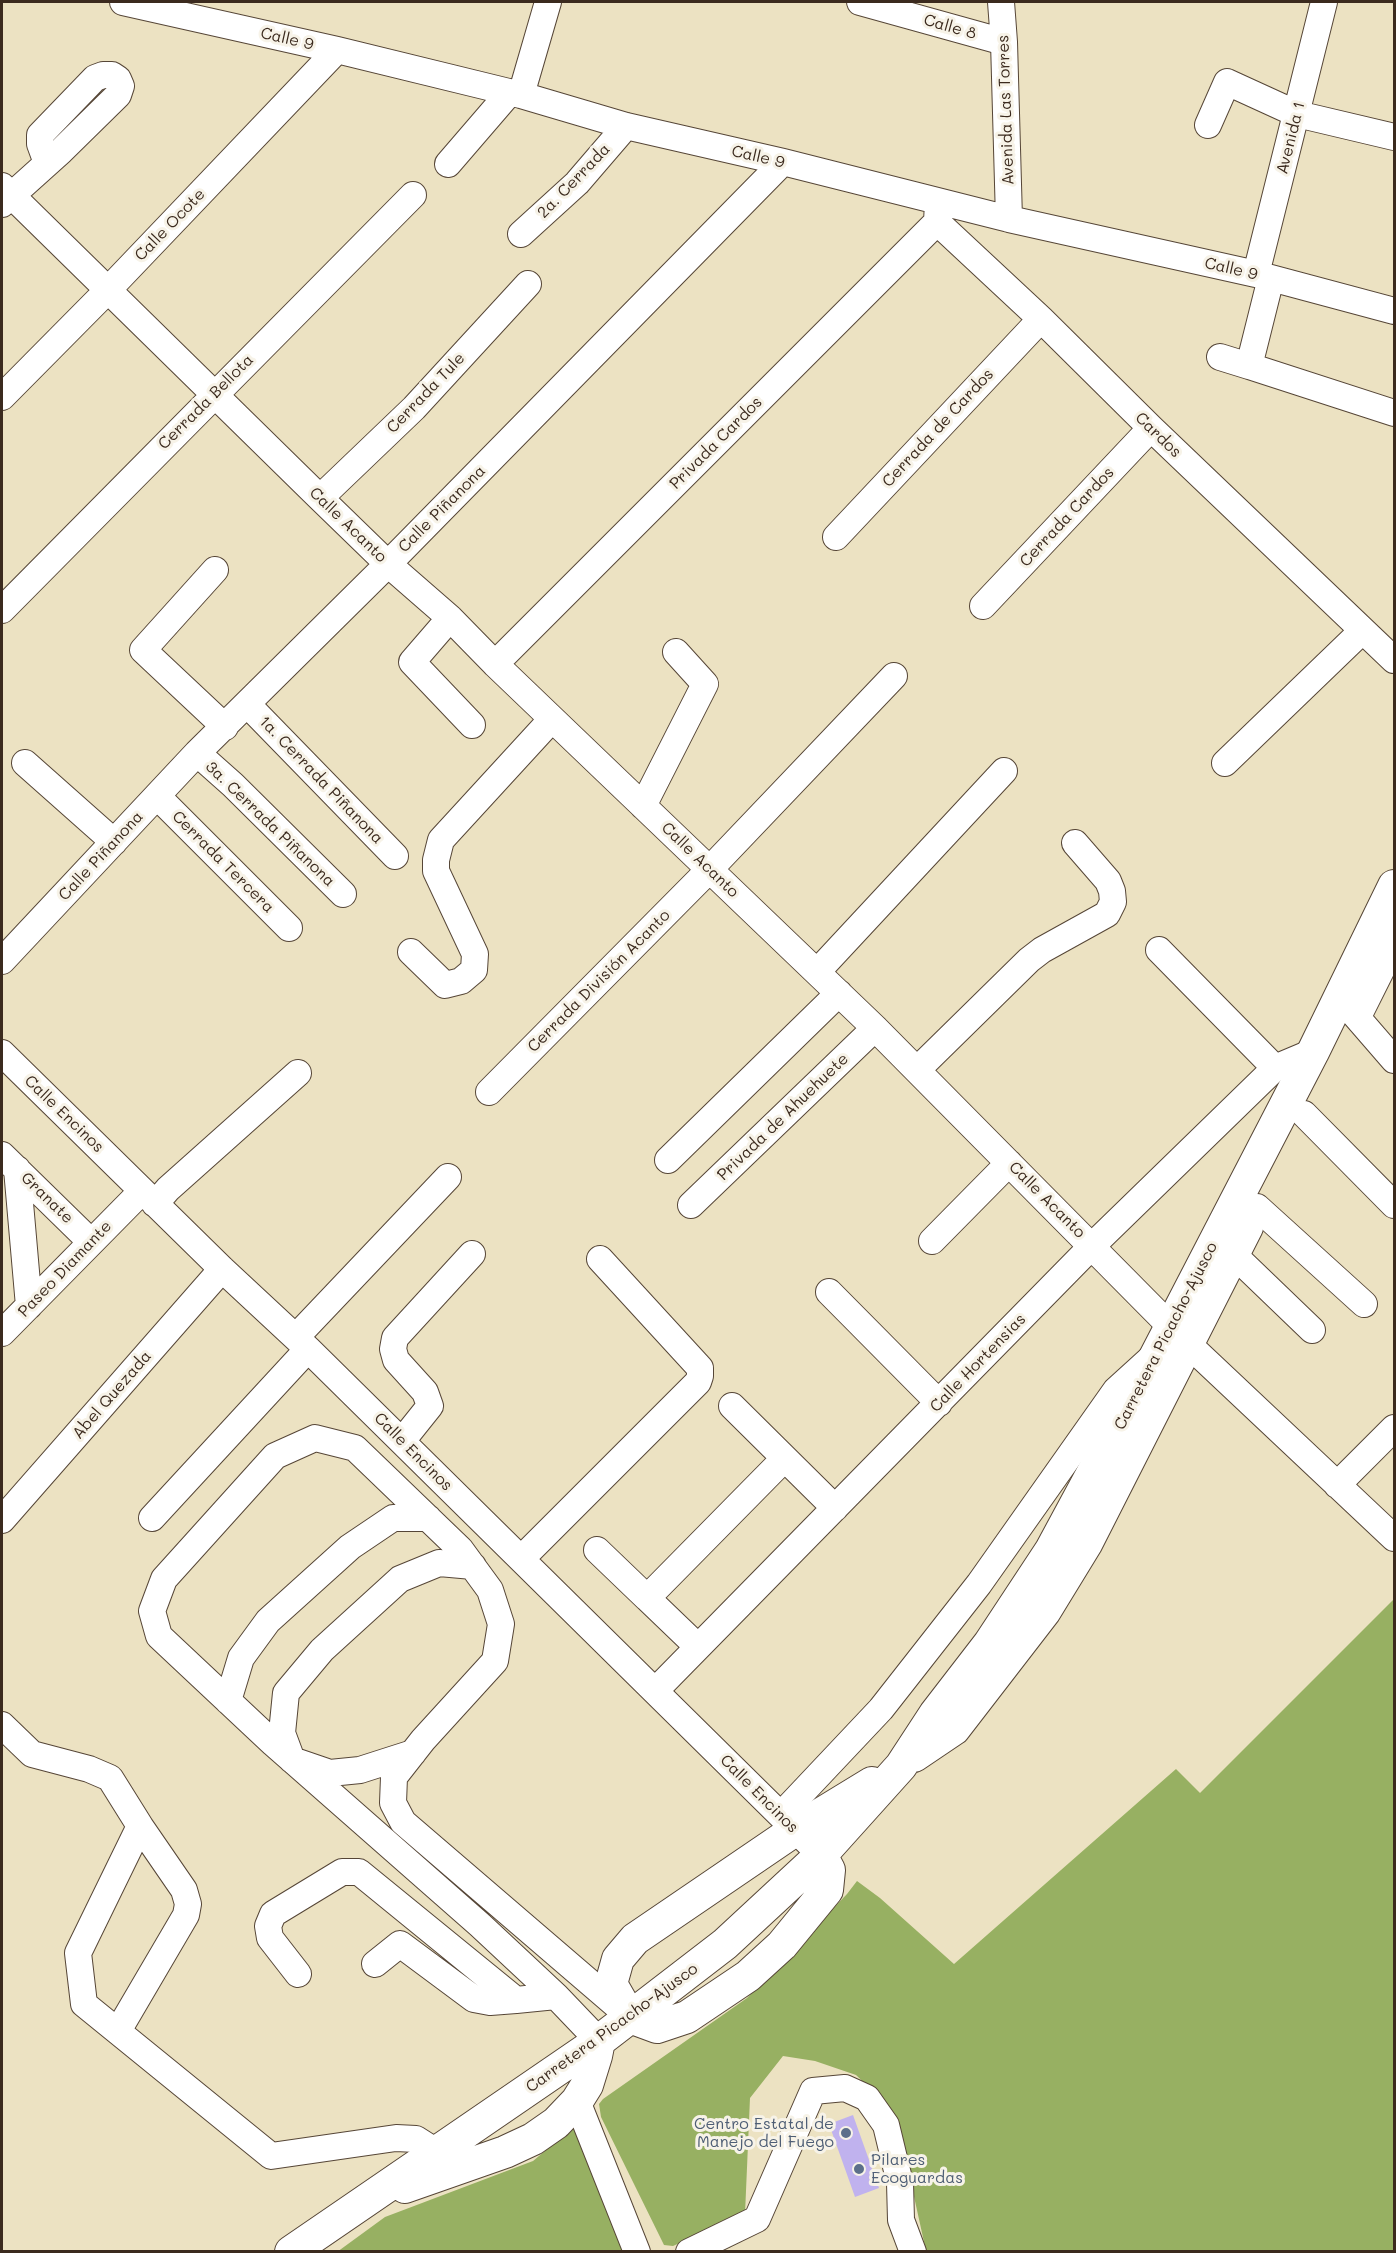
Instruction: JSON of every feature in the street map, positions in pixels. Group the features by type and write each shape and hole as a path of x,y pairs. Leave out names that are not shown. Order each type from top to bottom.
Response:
{"main road":[{"name":"Carretera Picacho-Ajusco","path":"821,1855 901,1766 954,1729 1045,1611 1086,1544 1173,1341 1395,886"},
{"name":"Carretera Picacho-Ajusco","path":"1173,1341 1233,1254 1395,938"},
{"path":"821,1855 829,1870 827,1890 782,1945 748,1976 687,2017 657,2027 630,2017 612,1984 618,1959 635,1939 788,1822 901,1766"},
{"name":"Carretera Picacho-Ajusco","path":"291,2252 438,2153 630,2017"},
{"path":"373,2197 439,2176 534,2139 556,2123 577,2101 586,2085 599,2041"}],"street":[{"name":"Calle 9","path":"123,2 336,50 516,94 626,126 783,162 938,212 1009,219 1264,276 1395,311"},
{"path":"448,164 516,94 548,2"},
{"name":"Calle 8","path":"860,2 1004,42"},
{"name":"Avenida Las Torres","path":"1001,2 1009,219"},
{"name":"Avenida 1","path":"1249,366 1264,276 1297,114 1324,2"},
{"name":"Calle Ocote","path":"2,397 107,291 336,50"},
{"path":"1208,125 1227,82 1297,114 1395,137"},
{"name":"2a. Cerrada","path":"520,234 577,183 626,126"},
{"name":"Calle Piñanona","path":"2,961 197,753 388,564 783,162"},
{"path":"5,195 46,163"},
{"name":"Calle Acanto","path":"5,195 388,564 450,618 552,719 875,1028 1092,1246 1173,1341 1395,1538"},
{"name":"Cerrada Bellota","path":"2,610 413,195"},
{"name":"Cardos","path":"938,212 1151,428 1395,660"},
{"name":"Privada Cardos","path":"495,664 938,212"},
{"name":"Cerrada Tule","path":"320,498 414,408 528,284"},
{"name":"Cerrada de Cardos","path":"836,537 1041,319"},
{"path":"1220,357 1395,413"},
{"name":"Cerrada Cardos","path":"983,606 1151,428"},
{"path":"215,570 143,650 225,727"},
{"path":"450,618 412,662 472,725"},
{"path":"1225,763 1362,631"},
{"path":"643,806 705,684 676,652"},
{"name":"Cerrada División Acanto","path":"489,1092 710,869 894,676"},
{"name":"1a. Cerrada Piñanona","path":"247,704 395,856"},
{"path":"411,952 445,985 461,981 474,970 475,954 436,871 441,840 552,719"},
{"name":"3a. Cerrada Piñanona","path":"197,753 233,785 343,894"},
{"path":"24,763 114,842"},
{"path":"817,972 1004,771"},
{"name":"Cerrada Tercera","path":"157,796 289,928"},
{"path":"917,1070 1035,955 1107,914 1113,902 1108,881 1075,843"},
{"path":"1159,951 1275,1068"},
{"path":"668,1160 839,993"},
{"path":"1355,1015 1395,1060"},
{"name":"Privada de Ahuehuete","path":"691,1205 875,1028"},
{"name":"Calle Hortensias","path":"655,1691 1092,1246 1275,1068 1313,1052"},
{"name":"Calle Encinos","path":"2,1053 141,1200 222,1269 302,1343 821,1855"},
{"name":"Paseo Diamante","path":"2,1333 91,1242 141,1200 168,1189 298,1073"},
{"path":"1304,1114 1395,1205"},
{"path":"9,1162 29,1306"},
{"name":"Granate","path":"9,1162 91,1242"},
{"path":"932,1240 1009,1163"},
{"path":"152,1518 448,1177"},
{"path":"1257,1207 1364,1304"},
{"path":"402,1442 430,1406 425,1392 396,1360 393,1349 395,1338 472,1254"},
{"path":"1233,1254 1312,1330"},
{"path":"521,1559 698,1382 700,1376 700,1368 600,1259"},
{"name":"Abel Quezada","path":"2,1520 222,1269"},
{"path":"829,1292 939,1403"},
{"path":"788,1822 881,1709 979,1584 1116,1390 1173,1341"},
{"path":"732,1406 835,1508"},
{"path":"1337,1485 1395,1428"},
{"path":"599,2041 556,1996 480,1925 292,1760 159,1636 152,1611 164,1579 275,1456 315,1438 355,1448 460,1549 490,1590 501,1624 495,1661 412,1753 394,1777 393,1803 403,1822 630,2017"},
{"path":"648,1599 784,1460"},
{"path":"228,1701 241,1658 268,1621 350,1547 393,1518 428,1518"},
{"path":"597,1550 698,1647"},
{"path":"292,1760 282,1733 286,1693 322,1650 400,1579 439,1563 473,1566"},
{"path":"2,1725 32,1754 89,1769 110,1778 184,1890 188,1904 186,1915 118,2031"},
{"path":"292,1760 330,1773 360,1770 412,1753"},
{"path":"140,1826 78,1953 84,2004 270,2156 396,2138 416,2139 438,2153"},
{"path":"298,1974 270,1938 268,1926 273,1914 342,1872 359,1872 516,2000"},
{"path":"375,1965 400,1944 474,1999 490,2002 556,1996"},
{"path":"689,2252 757,2219 813,2091 844,2088 867,2098 886,2125 900,2183 901,2220 913,2252"},
{"path":"577,2101 637,2252"}],"green space":[{"path":"1394,1599 1394,2251 926,2251 902,2142 884,2102 856,2075 815,2061 783,2056 750,2098 745,2214 673,2246 664,2245 601,2117 599,2104 603,2099 747,1998 857,1881 880,1898 954,1964 1176,1769 1200,1793"},
{"path":"576,2125 594,2157 623,2251 337,2252 385,2217 533,2161"}],"building":[{"name":"Pilares Ecoguardas","path":"853,2115 879,2188 855,2197 829,2124"}],"place":[{"name":"Centro Estatal de Manejo del Fuego","path":"846,2133"},
{"name":"Pilares Ecoguardas","path":"859,2169"}]}
